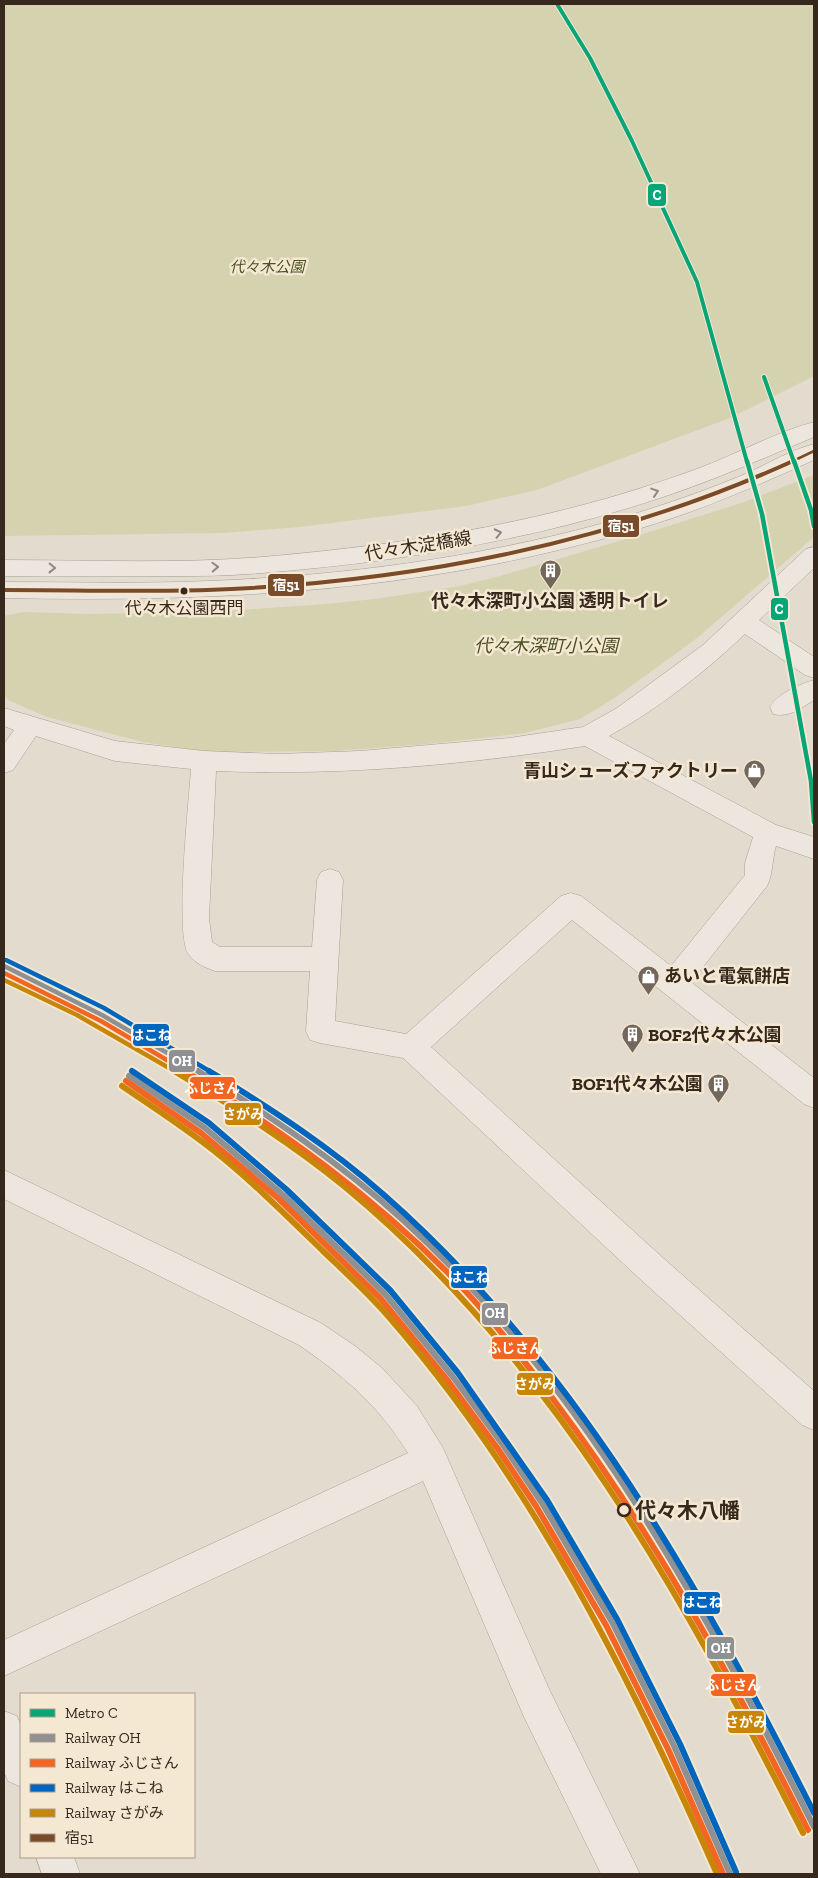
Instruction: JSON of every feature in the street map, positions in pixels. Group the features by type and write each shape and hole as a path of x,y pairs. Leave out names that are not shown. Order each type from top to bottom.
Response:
{"street":[{"name":"代々木淀橋線","path":"4,568 174,568 261,565 409,549 493,534 571,516 654,492 710,472 814,429"},
{"name":"代々木淀橋線","path":"4,590 237,588 328,580 501,555 583,536 665,512 778,469 814,451"},
{"path":"4,717 115,751 204,761 277,764 360,761 509,748 588,736 626,715 712,651 814,555"},
{"path":"744,622 814,669"},
{"path":"782,707 814,689"},
{"path":"4,763 30,726"},
{"path":"588,736 767,832 814,848"},
{"path":"204,761 195,918 200,948 215,959 323,959"},
{"path":"674,983 758,878 758,862 767,832"},
{"path":"330,880 323,959 320,1031 411,1046 651,1268 814,1413"},
{"path":"411,1046 571,904 674,983 814,1095"},
{"path":"4,1184 310,1334 344,1357 370,1379 405,1418 431,1460 537,1704 572,1778 622,1874"},
{"path":"4,1658 431,1460"},
{"path":"4,1729 20,1766"},
{"path":"55,1858 61,1874"}],"green space":[{"name":"代々木公園","path":"4,4 814,4 814,376 730,418 537,490 466,506 300,527 223,533 4,536"},
{"name":"代々木深町小公園","path":"814,475 814,537 697,638 616,697 580,719 525,733 427,744 334,751 206,752 143,742 47,717 8,700 4,695 4,616 23,612 89,614 209,612 375,599 460,586 653,531 744,502"}],"metro line":[{"name":"C","path":"557,4 590,58 632,141 697,282 762,514 811,781 814,822"},
{"name":"C","path":"764,377 811,510 814,526"}],"rail line":[{"name":"はこね","path":"6,960 80,995 128,1022 241,1090 296,1126 335,1154 383,1193 429,1236 493,1302 589,1425 660,1532 725,1642 814,1813"},
{"name":"OH","path":"4,966 54,989 126,1028 197,1070 295,1133 357,1180 403,1220 468,1285 496,1315 546,1378 585,1431 658,1540 754,1710 814,1827"},
{"name":"ふじさん","path":"4,973 78,1008 172,1063 276,1129 354,1187 422,1247 470,1295 506,1336 578,1432 651,1541 685,1597 748,1712 808,1830"},
{"name":"さがみ","path":"4,980 77,1015 171,1069 253,1120 329,1174 421,1256 489,1328 552,1405 609,1486 662,1570 711,1656 803,1833"},
{"name":"はこね","path":"132,1071 209,1123 287,1190 390,1290 458,1373 547,1500 617,1619 680,1744 736,1872"},
{"name":"OH","path":"129,1076 205,1128 283,1195 385,1294 453,1377 503,1445 542,1503 612,1622 674,1746 730,1874"},
{"name":"ふじさん","path":"126,1081 201,1133 279,1199 380,1298 448,1381 498,1449 536,1506 606,1625 668,1749 723,1874"},
{"name":"さがみ","path":"122,1086 202,1142 256,1187 373,1300 440,1379 488,1445 533,1512 575,1582 650,1726 717,1874"}],"transit line":[{"name":"宿51","path":"4,590 132,591 268,587 386,574 445,565 562,541 676,509 728,489 814,451"}],"place":[{"name":"代々木深町小公園 透明トイレ","path":"550,590"},
{"name":"代々木公園西門","path":"184,591"},
{"name":"青山シューズファクトリー","path":"754,790"},
{"name":"あいと電氣餅店","path":"648,995"},
{"name":"BOF2代々木公園","path":"632,1054"},
{"name":"BOF1代々木公園","path":"719,1103"},
{"name":"代々木八幡","path":"624,1510"}]}
